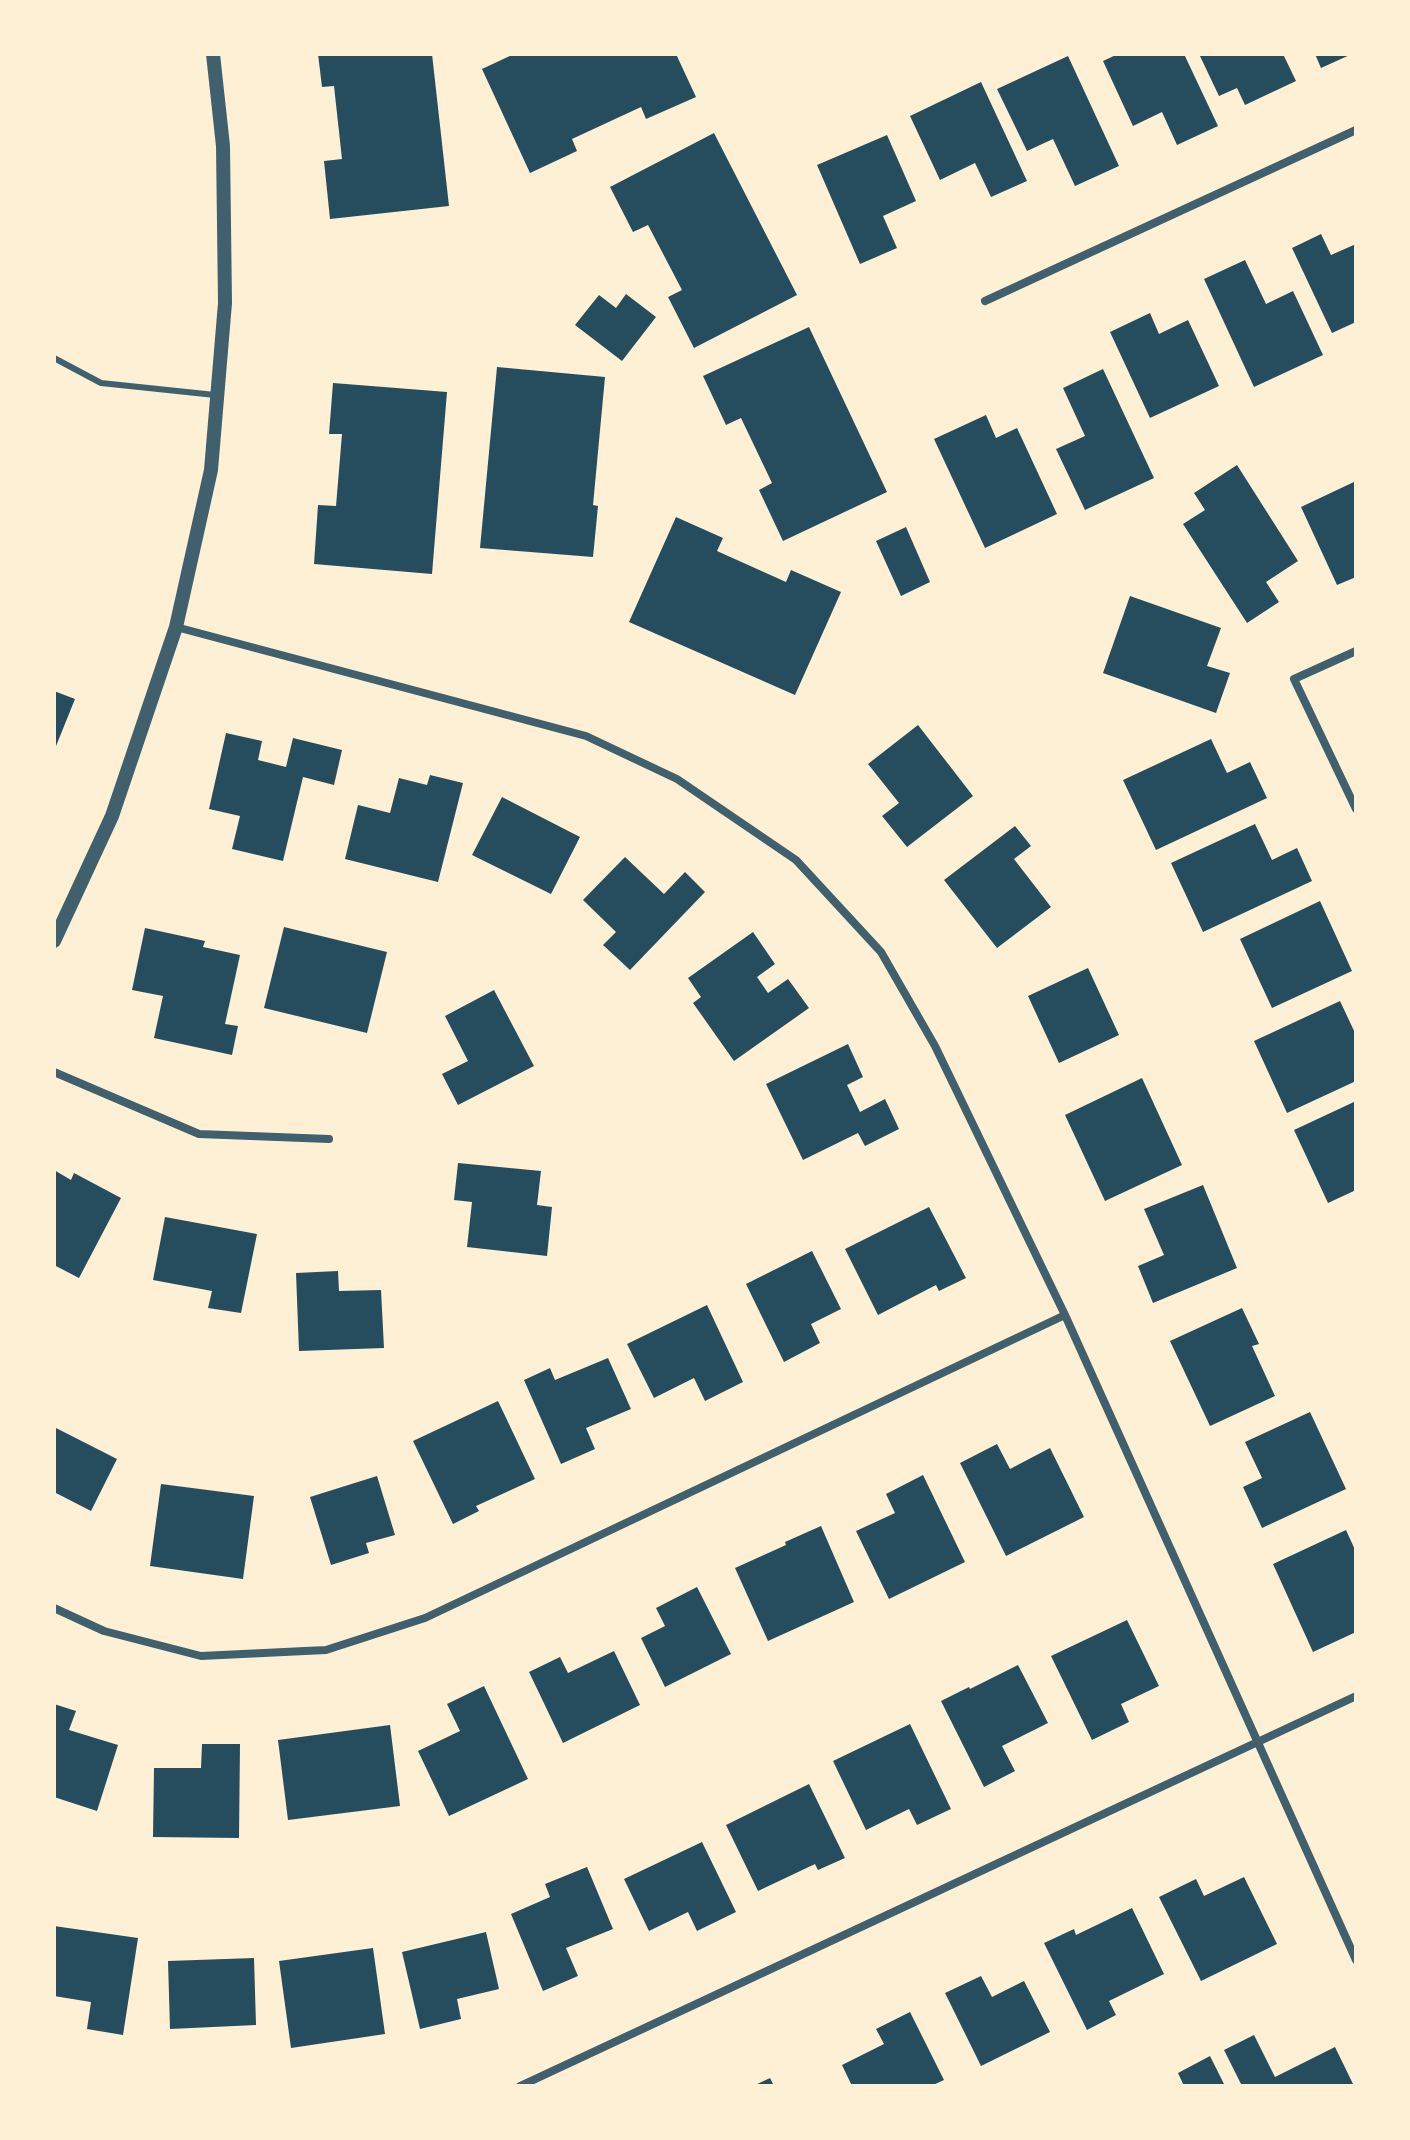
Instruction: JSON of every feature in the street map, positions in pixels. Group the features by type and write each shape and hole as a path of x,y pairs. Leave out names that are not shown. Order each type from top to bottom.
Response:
{"street":[{"path":"54,941 112,816 176,627 211,470 225,303 223,146 213,54"},
{"path":"985,301 1356,130"},
{"path":"176,627 586,736 677,779 796,860 881,952 935,1046 1065,1315 1356,1960"},
{"path":"1356,651 1294,679 1356,809"},
{"path":"54,1072 199,1134 329,1139"},
{"path":"54,1608 104,1631 201,1656 326,1650 425,1618 1065,1315"},
{"path":"520,2086 1356,1696"}],"lane":[{"path":"54,358 101,383 218,395"}],"building":[{"path":"318,54 432,54 449,206 330,219 324,161 342,159 334,86 322,87"},
{"path":"514,54 676,54 696,97 646,119 641,107 572,139 577,151 530,173 482,69"},
{"path":"1118,54 1184,54 1218,126 1177,145 1162,112 1133,126 1103,61"},
{"path":"1199,54 1283,54 1296,81 1245,105 1237,88 1219,96"},
{"path":"1315,54 1352,54 1321,68"},
{"path":"1068,56 1119,166 1075,186 1053,139 1027,151 997,89"},
{"path":"981,82 1027,181 991,197 975,163 940,180 910,116"},
{"path":"714,133 797,295 694,348 668,297 682,290 648,225 633,232 610,187"},
{"path":"887,135 916,201 883,216 897,248 860,264 817,165"},
{"path":"1321,234 1331,255 1356,244 1356,322 1332,333 1292,248"},
{"path":"1245,260 1266,304 1293,291 1323,355 1254,387 1204,279"},
{"path":"626,294 656,317 622,361 575,325 599,295 616,308"},
{"path":"1150,313 1159,334 1188,320 1219,386 1150,418 1110,332"},
{"path":"809,327 887,492 783,541 759,490 772,483 741,418 726,425 703,376"},
{"path":"497,367 605,377 593,505 598,506 593,557 480,548"},
{"path":"1103,369 1154,478 1085,510 1056,449 1085,436 1063,388"},
{"path":"333,383 447,392 432,574 314,564 318,505 336,506 342,434 329,434"},
{"path":"986,415 996,438 1017,428 1057,514 985,548 934,439"},
{"path":"1237,465 1298,561 1266,582 1279,602 1247,623 1183,524 1205,510 1194,493"},
{"path":"1356,481 1356,577 1337,585 1301,507"},
{"path":"676,517 723,538 717,551 786,582 791,570 841,592 795,695 629,622"},
{"path":"906,527 930,582 901,596 876,541"},
{"path":"1130,596 1221,628 1207,666 1230,673 1216,713 1103,673"},
{"path":"54,691 75,699 54,751"},
{"path":"918,725 973,796 907,847 882,816 899,803 868,764"},
{"path":"226,733 262,741 258,760 286,767 293,738 342,750 334,785 303,777 283,861 232,849 240,816 209,809"},
{"path":"1211,739 1227,773 1250,762 1267,798 1156,850 1123,780"},
{"path":"430,775 463,783 438,882 345,859 358,805 390,813 399,778 427,785"},
{"path":"502,797 580,837 551,894 472,855"},
{"path":"1255,824 1272,860 1297,848 1312,881 1203,932 1171,863"},
{"path":"1015,826 1031,846 1014,859 1051,907 997,948 944,880"},
{"path":"625,857 664,894 685,872 705,892 630,970 603,945 616,932 583,900"},
{"path":"1320,901 1352,971 1272,1008 1240,939"},
{"path":"284,927 387,952 367,1033 264,1008"},
{"path":"145,928 205,941 203,947 240,955 225,1024 238,1026 232,1055 154,1038 163,996 132,990"},
{"path":"753,932 775,964 757,977 768,993 788,979 809,1008 734,1061 693,1003 701,997 688,978"},
{"path":"1088,968 1119,1035 1059,1063 1028,996"},
{"path":"494,990 534,1066 458,1105 442,1074 468,1061 445,1016"},
{"path":"1340,1001 1356,1035 1356,1081 1287,1113 1254,1041"},
{"path":"848,1044 863,1077 847,1085 860,1112 885,1099 899,1129 865,1146 858,1133 803,1160 766,1084"},
{"path":"1142,1078 1182,1165 1105,1201 1065,1115"},
{"path":"1356,1101 1356,1190 1328,1203 1294,1130"},
{"path":"458,1163 541,1171 537,1205 552,1207 547,1256 467,1247 472,1202 454,1200"},
{"path":"54,1170 71,1180 74,1173 121,1198 79,1278 54,1265"},
{"path":"1203,1185 1237,1268 1153,1303 1138,1266 1164,1255 1144,1209"},
{"path":"929,1207 966,1278 939,1291 936,1285 878,1315 845,1249"},
{"path":"165,1217 257,1234 241,1313 208,1308 212,1291 153,1280"},
{"path":"812,1251 841,1309 811,1324 820,1343 784,1362 746,1284"},
{"path":"338,1271 339,1291 381,1290 384,1348 299,1351 296,1273"},
{"path":"707,1305 743,1382 705,1401 694,1378 654,1398 627,1344"},
{"path":"1242,1308 1259,1344 1252,1346 1275,1396 1210,1426 1170,1341"},
{"path":"608,1358 631,1409 586,1428 595,1449 561,1464 524,1380 550,1368 555,1380"},
{"path":"498,1401 535,1479 476,1506 479,1511 453,1524 413,1441"},
{"path":"1310,1412 1346,1489 1262,1528 1243,1487 1262,1478 1245,1442"},
{"path":"54,1427 117,1459 91,1511 54,1492"},
{"path":"997,1444 1010,1469 1050,1448 1084,1517 1006,1556 960,1463"},
{"path":"923,1475 965,1562 889,1599 856,1531 895,1513 886,1494"},
{"path":"377,1476 395,1535 366,1543 369,1553 331,1565 310,1497"},
{"path":"161,1484 254,1496 243,1579 150,1566"},
{"path":"821,1526 854,1602 768,1641 735,1568"},
{"path":"1346,1530 1356,1552 1356,1632 1313,1652 1273,1564"},
{"path":"697,1587 731,1654 665,1687 641,1638 665,1626 656,1608"},
{"path":"1127,1620 1159,1686 1121,1704 1129,1722 1092,1740 1051,1656"},
{"path":"614,1651 640,1705 563,1743 529,1672 560,1657 568,1673"},
{"path":"1018,1665 1048,1723 1002,1746 1015,1771 984,1787 941,1701"},
{"path":"484,1686 528,1779 449,1816 418,1751 460,1731 447,1704"},
{"path":"54,1704 76,1711 69,1730 118,1745 97,1811 54,1797"},
{"path":"910,1724 951,1809 917,1825 909,1809 866,1830 833,1761"},
{"path":"390,1725 400,1806 288,1820 278,1740"},
{"path":"202,1744 240,1744 239,1838 153,1837 154,1768 201,1768"},
{"path":"809,1784 845,1858 818,1870 815,1864 758,1891 726,1825"},
{"path":"702,1842 736,1912 697,1931 688,1912 649,1931 624,1879"},
{"path":"587,1867 613,1929 566,1948 578,1976 543,1991 511,1914 550,1897 545,1884"},
{"path":"1244,1877 1277,1944 1201,1981 1159,1897 1196,1879 1204,1896"},
{"path":"1132,1908 1164,1974 1109,2001 1116,2015 1087,2030 1044,1943 1074,1929 1076,1935"},
{"path":"54,1926 138,1938 123,2035 87,2029 91,2002 54,1996"},
{"path":"486,1932 499,1989 457,1999 461,2019 420,2029 402,1952"},
{"path":"373,1948 385,2034 291,2048 279,1961"},
{"path":"254,1958 256,2025 170,2029 168,1961"},
{"path":"981,1976 992,1997 1024,1981 1050,2032 981,2066 945,1993"},
{"path":"910,2012 944,2080 931,2086 852,2086 842,2065 884,2044 876,2029"},
{"path":"1254,2035 1275,2077 1335,2047 1354,2086 1242,2086 1224,2050"},
{"path":"1210,2056 1225,2086 1184,2086 1178,2073"},
{"path":"770,2078 774,2086 753,2086"}]}
